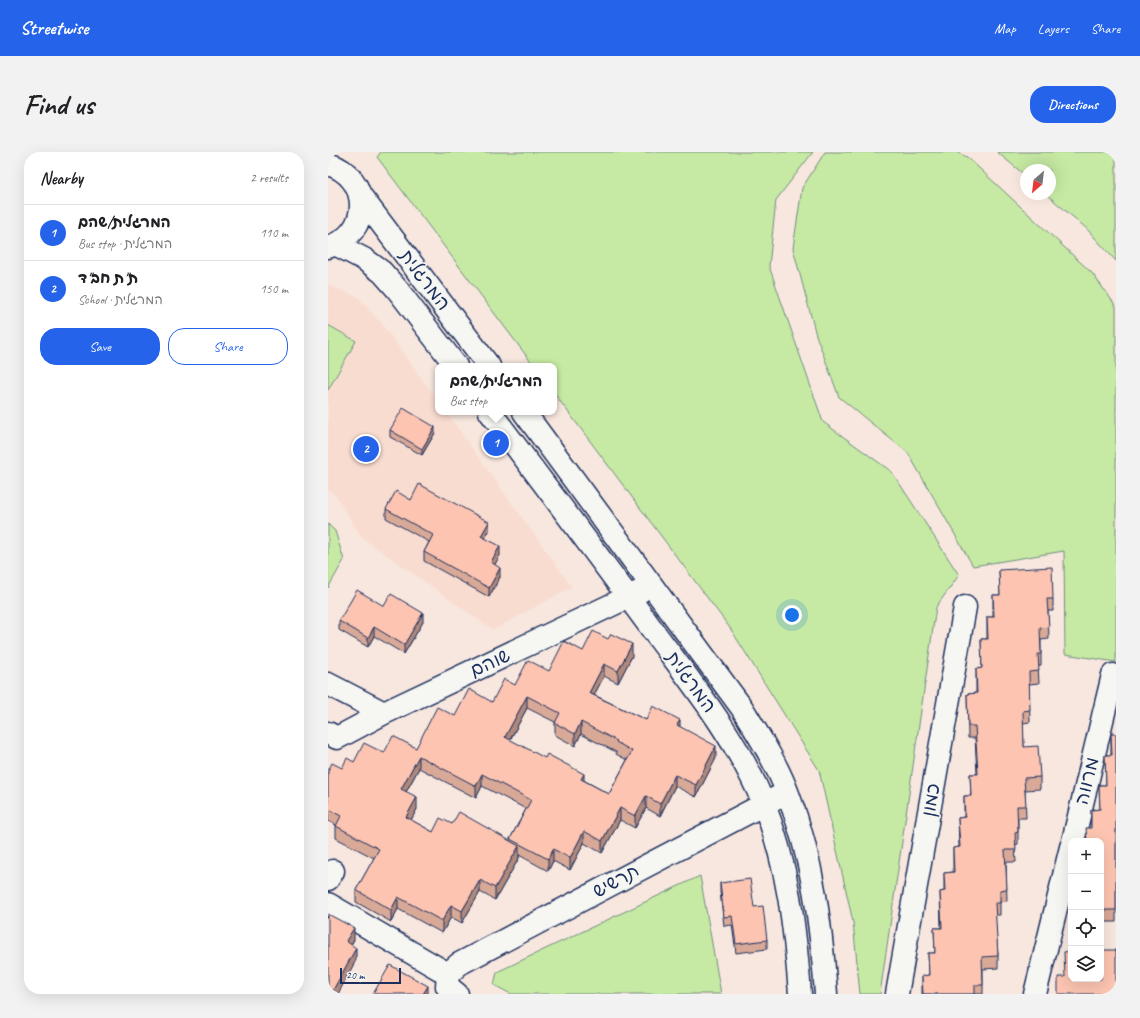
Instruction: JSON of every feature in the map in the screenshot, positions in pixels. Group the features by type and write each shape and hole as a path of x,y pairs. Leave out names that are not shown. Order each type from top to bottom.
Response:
{"street":[{"name":"המרגלית","path":"331,164 347,174 355,183 360,195 487,363"},
{"path":"332,246 347,238 354,229 360,218 362,207 360,195"},
{"name":"המרגלית","path":"332,246 364,259 382,272 397,289 454,363"},
{"name":"המרגלית","path":"492,415 720,722 743,761 763,803 776,841 789,889 800,994"},
{"name":"המרגלית","path":"526,415 742,708 767,748 788,793 801,833 814,884 821,924 826,994"},
{"name":"שוהם","path":"328,733 337,738 384,713 653,586"},
{"name":"כמון","path":"897,994 965,607"},
{"name":"מרווה","path":"1073,838 1113,675"},
{"path":"328,684 384,713"},
{"name":"תרשיש","path":"448,974 459,964 763,803 788,793"},
{"path":"1035,994 1068,859"},
{"path":"328,904 448,974 447,986 457,994"}],"shaded area":[{"path":"328,285 358,297 382,324 435,397 435,415 448,415 572,587 493,630 361,537 336,496 328,490"}],"green space":[{"path":"381,152 813,152 776,200 769,266 823,422 892,472 959,575 936,607 880,994 860,994 853,922 819,770 730,628 557,397 557,363 532,363 377,157"},
{"path":"825,152 956,152 967,157 1092,273 1116,306 1116,662 1065,654 1064,551 973,566 908,453 839,397 816,335 793,248 802,188"},
{"path":"997,152 1116,152 1116,261 1086,228 1053,200 1056,200 1056,164 1020,164 1020,171"},
{"path":"328,325 356,341 328,390"},
{"path":"328,524 335,531 344,560 328,588"},
{"path":"700,876 721,994 511,994 494,985 497,972"}],"building":[{"path":"403,408 435,427 422,449 390,430"},
{"path":"419,484 489,522 481,536 500,546 491,562 500,568 489,588 424,552 433,535 386,509 396,491 411,500"},
{"path":"1052,567 1053,599 1047,599 1049,627 1040,628 1041,654 1038,654 1039,671 1029,672 1030,710 1023,711 1024,747 1038,746 1040,777 1024,778 1026,806 1017,806 1018,832 1015,833 1016,850 1005,850 1007,889 1000,890 1000,903 995,903 998,956 982,957 983,985 975,985 975,994 923,994 922,976 929,975 928,953 935,953 934,928 942,928 940,892 945,891 944,873 954,872 953,848 960,847 958,818 965,817 964,796 971,796 970,774 978,774 975,726 968,726 967,694 977,693 976,669 982,668 981,639 988,639 987,617 994,617 993,595 1000,595 999,570"},
{"path":"357,590 384,606 391,594 423,613 404,645 374,627 368,638 339,621"},
{"path":"593,631 608,639 611,634 632,644 618,671 604,664 589,693 646,720 653,706 680,720 677,725 716,746 696,785 675,775 660,804 646,796 635,816 620,808 602,841 584,831 570,858 553,849 548,859 510,839 531,800 482,774 476,786 419,756 401,789 417,797 406,817 433,832 440,818 452,824 459,812 519,846 495,888 480,880 462,911 451,905 442,921 398,897 391,910 356,890 379,849 336,826 341,816 328,809 328,771 332,763 342,768 347,758 354,762 364,743 384,753 393,736 416,748 437,707 455,716 469,689 492,702 504,679 515,685 528,660 549,671 564,641 583,651","holes":["527,696 560,713 555,723 575,734 581,722 617,741 616,742 632,751 609,794 581,779 584,774 547,754 545,758 505,737"]},
{"path":"1111,734 1116,734 1116,910 1104,910 1104,838 1087,838 1086,828 1091,828 1091,810 1100,809 1099,785 1106,785 1105,755 1112,755"},
{"path":"750,879 754,907 763,906 767,940 736,944 732,916 724,917 720,883"},
{"path":"328,914 354,928 346,941 356,948 331,994 328,994"},
{"path":"1104,950 1116,950 1116,994 1058,994 1058,977 1065,977 1064,952 1068,951 1068,982 1104,982"},
{"path":"390,965 428,986 423,994 373,994"}],"place":[{"name":"המרגלית/שהם","path":"496,443"},
{"name":"ת\"ת חב\"ד","path":"366,449"}]}
